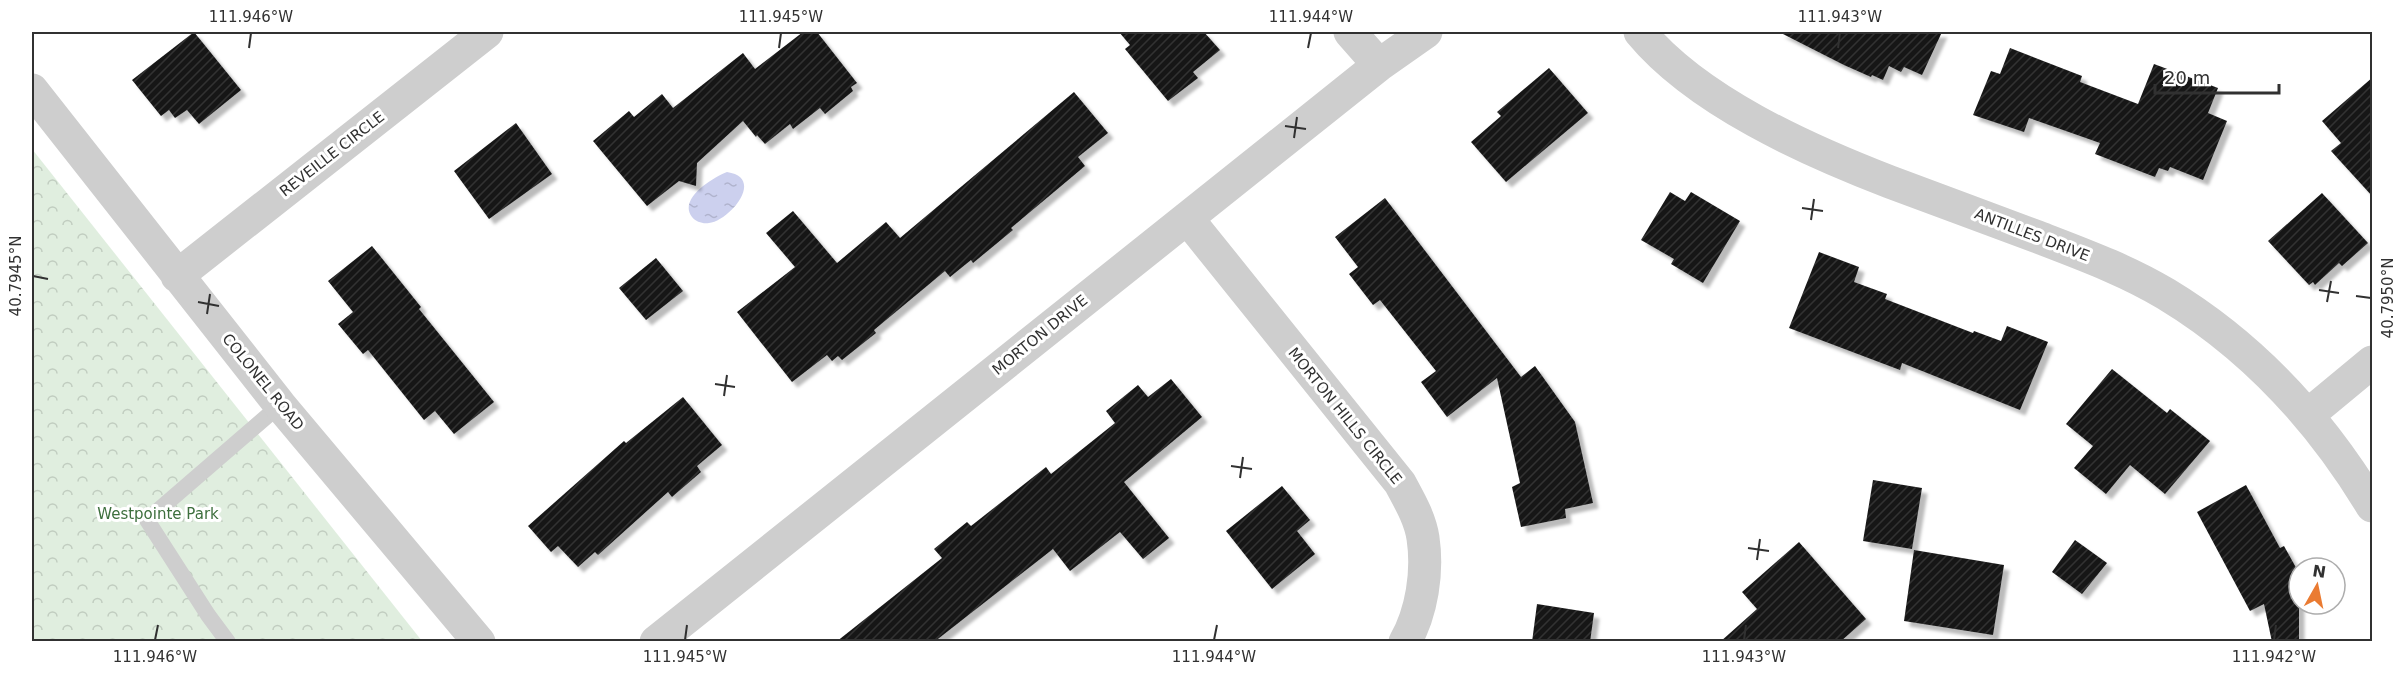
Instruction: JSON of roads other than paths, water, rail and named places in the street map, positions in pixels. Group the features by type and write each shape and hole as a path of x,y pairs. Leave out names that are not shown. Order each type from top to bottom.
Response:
{"street":[{"name":"REVEILLE CIRCLE","path":"177,276 487,32"},
{"path":"1350,32 1379,65"},
{"name":"MORTON DRIVE","path":"656,642 1379,65 1426,32"},
{"name":"ANTILLES DRIVE","path":"1640,32 1677,67 1725,102 1777,133 1838,162 2109,265 2165,293 2222,332 2261,366 2308,415 2346,463 2373,506"},
{"name":"COLONEL ROAD","path":"32,90 280,405 479,642"},
{"name":"MORTON HILLS CIRCLE","path":"1187,218 1400,483 1414,508 1423,537 1425,569 1420,604 1405,642"},
{"path":"2308,415 2373,362"}],"lane":[{"path":"228,642 147,520 280,405"}],"water":[{"path":"727,172 738,176 743,182 744,190 740,199 734,208 717,220 707,223 696,220 689,210 689,203 693,196 713,179"}],"park label":[{"name":"Westpointe Park","path":"158,514"}]}
